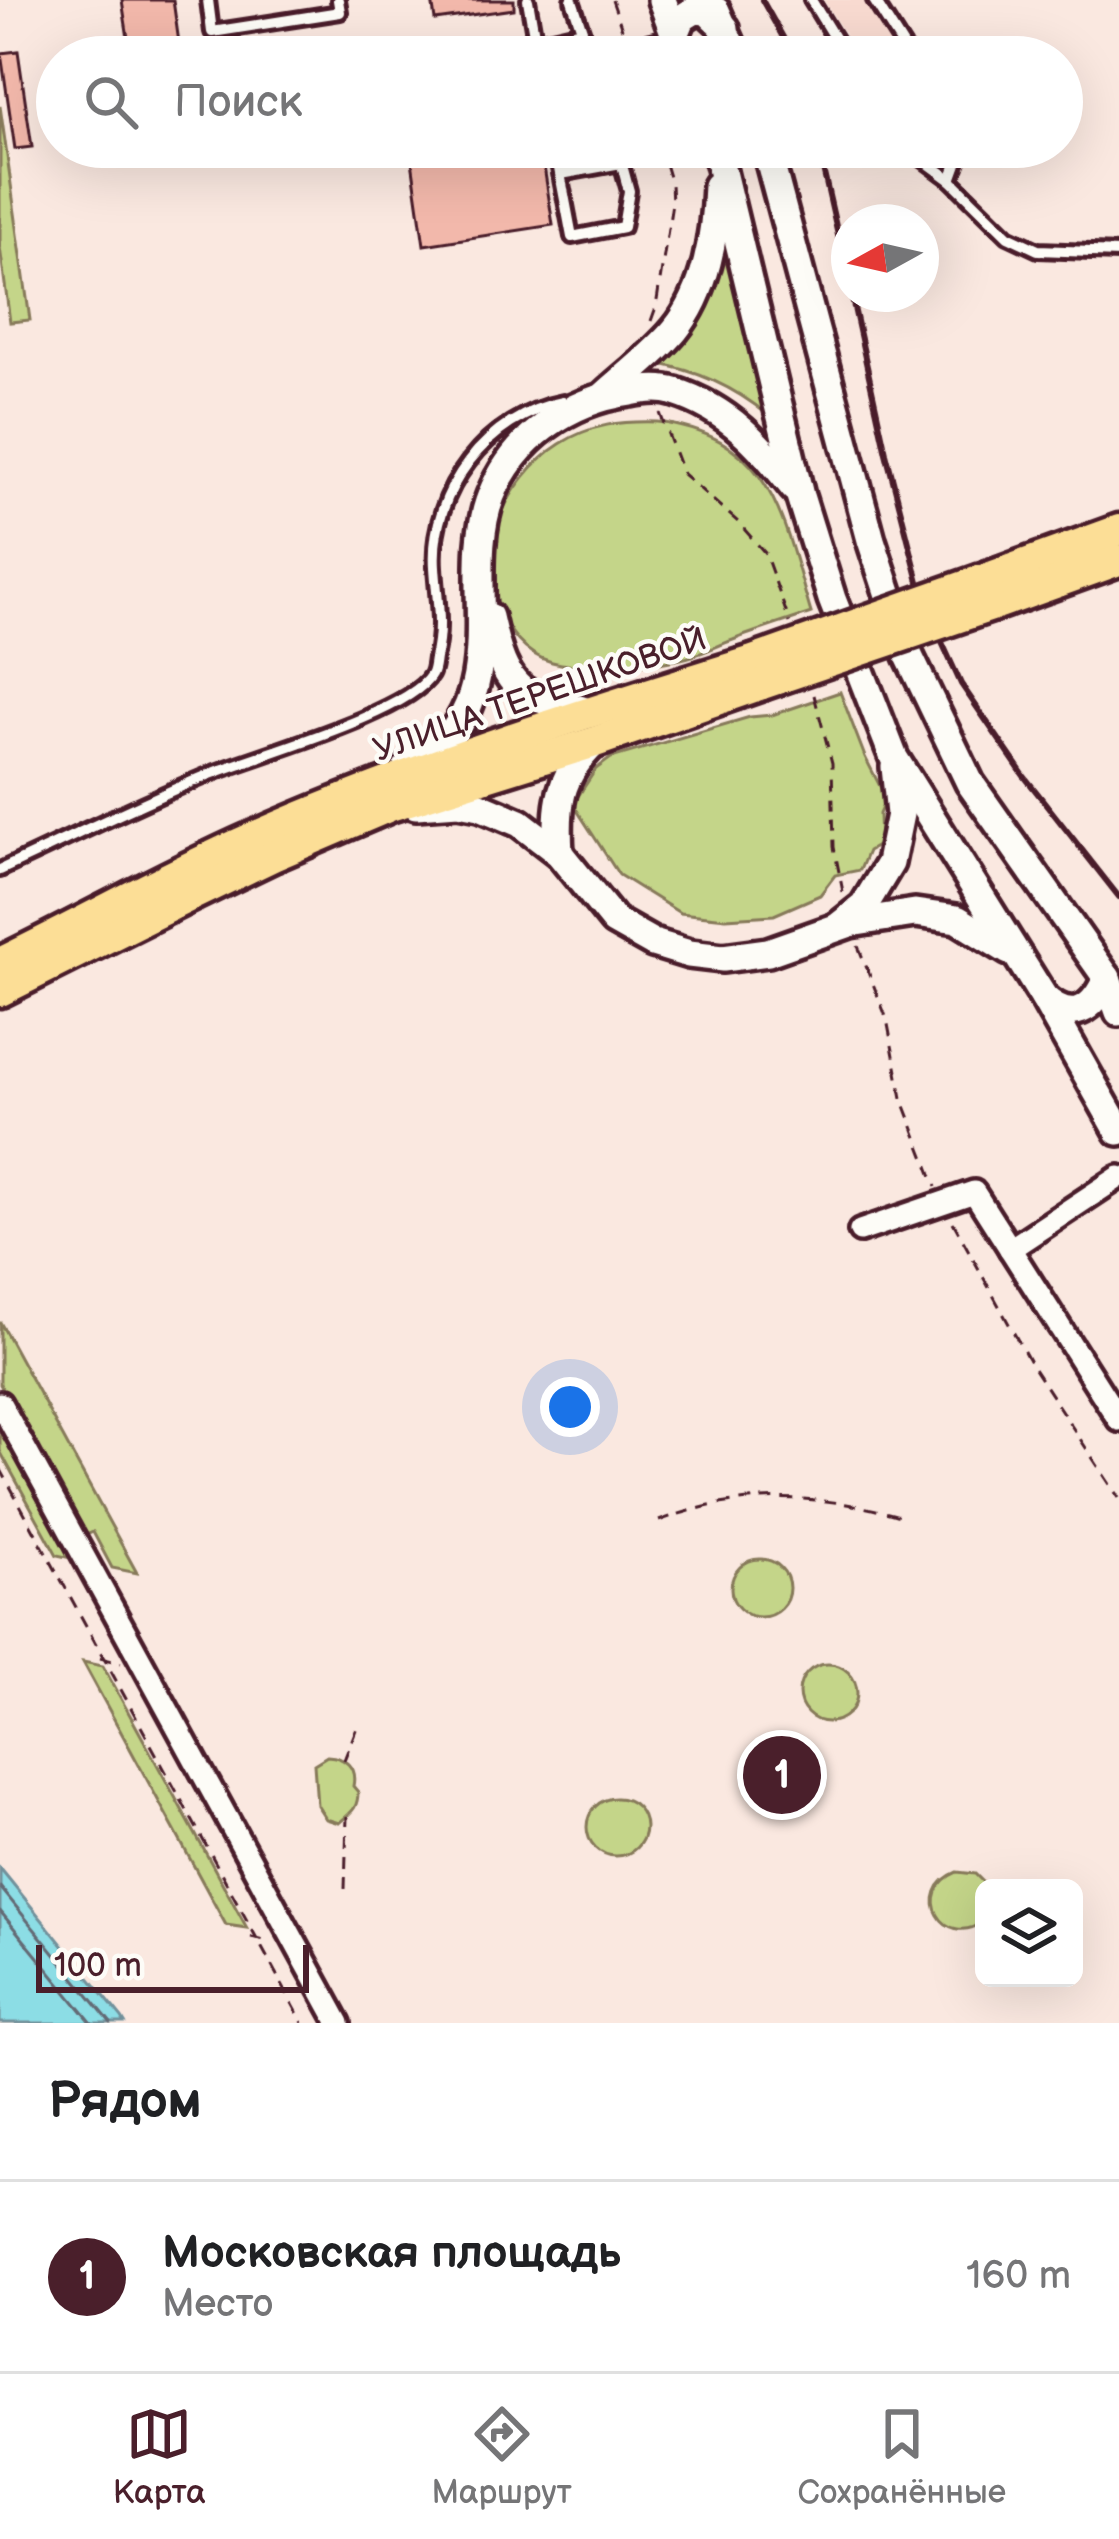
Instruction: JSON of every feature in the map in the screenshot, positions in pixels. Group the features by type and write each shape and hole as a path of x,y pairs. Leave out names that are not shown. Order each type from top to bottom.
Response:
{"main road":[{"path":"662,0 675,36"},
{"path":"710,0 727,36"},
{"path":"680,36 682,18 694,10 707,11 724,28"},
{"path":"605,395 673,332 689,310 716,217 716,168"},
{"path":"721,168 800,496 832,599 894,758 1044,998 1119,1131"},
{"path":"772,168 871,540 909,656 970,783 1107,978 1119,1012"},
{"path":"387,796 445,741 465,712 477,678 481,541 490,499 506,467 535,433 572,408 605,395 671,390 736,424 762,446 800,496"},
{"name":"УЛИЦА ТЕРЕШКОВОЙ","path":"987,593 1119,530"},
{"name":"УЛИЦА ТЕРЕШКОВОЙ","path":"0,963 236,845 987,593 1119,560"},
{"path":"480,572 495,647 518,685 592,727 563,789 557,820 559,854"},
{"path":"846,933 890,862 900,814 894,758"},
{"path":"387,796 480,806 520,823 559,854 614,921 653,943 689,954 723,958 767,952 915,913 947,916 971,925 1022,962"},
{"name":"УЛИЦА ТЕРЕШКОВОЙ","path":"0,992 387,796"},
{"path":"1044,998 1056,1009 1080,1011 1101,992 1107,978"}],"street":[{"path":"1010,1249 1119,1177"},
{"path":"860,1231 974,1192 1119,1420"},
{"path":"0,1403 339,2023"}],"lane":[{"path":"208,0 212,32 340,12 338,0"},
{"path":"527,0 534,36"},
{"path":"572,0 584,36"},
{"path":"811,0 833,36"},
{"path":"874,0 897,36"},
{"path":"561,36 582,31"},
{"path":"560,168 572,236 623,227 629,191 622,168"},
{"path":"561,174 594,168"},
{"path":"935,168 1008,236 1038,250 1119,253"},
{"path":"951,180 955,168"},
{"path":"0,870 210,774 407,698 430,675 435,660 442,617 436,538 442,508 468,463 513,420 549,405 605,395"}],"path":[{"path":"612,0 622,29"},
{"path":"649,356 646,331 656,308 672,203 666,168"},
{"path":"846,933 887,1019 902,1098 943,1202 1032,1366 1119,1498"},
{"path":"0,1468 303,2023"},
{"path":"659,1521 719,1503 796,1497 850,1503 906,1518"},
{"path":"344,1760 359,1722"},
{"path":"345,1889 346,1816"}],"shaded area":[{"path":"824,0 865,0 887,36 846,36"}],"green space":[{"path":"0,106 30,320 10,322 0,247"},
{"path":"723,222 768,415 715,381 654,363"},
{"path":"657,422 696,431 726,445 749,464 780,514 811,613 668,661 580,666 533,654 507,624 494,583 493,541 509,500 540,459 572,437 607,425"},
{"path":"840,692 886,798 879,814 880,844 868,851 860,870 835,875 820,895 774,915 726,918 680,913 619,875 573,804 596,769 611,758"},
{"path":"0,1322 137,1573 112,1568 93,1532 84,1536 0,1384"},
{"path":"0,1417 76,1559 57,1555 0,1451"},
{"path":"760,1559 781,1567 789,1588 781,1609 760,1617 739,1609 731,1588 739,1567"},
{"path":"83,1662 103,1666 247,1928 226,1925"},
{"path":"828,1664 849,1672 857,1693 849,1714 828,1722 807,1714 799,1693 807,1672"},
{"path":"327,1756 348,1764 358,1792 355,1806 339,1823 326,1819 317,1805 314,1764"},
{"path":"616,1798 637,1806 645,1827 637,1848 616,1856 595,1848 587,1827 595,1806"},
{"path":"957,1872 980,1879 975,1879 975,1925 956,1929 938,1915 934,1904 943,1881"}],"water":[{"path":"0,1868 122,2018 125,2023 0,2023"}],"building":[{"path":"122,0 173,0 178,36 128,36"},
{"path":"432,0 514,0 514,9 435,20"},
{"path":"18,51 32,147 15,149 1,53"},
{"path":"413,168 544,168 553,225 424,245"}],"railway":[{"path":"762,0 782,36"},
{"path":"823,168 831,204"},
{"path":"855,312 925,605 961,684 1024,776 1119,897"}],"place":[{"name":"Московская площадь","path":"782,1775"}]}
